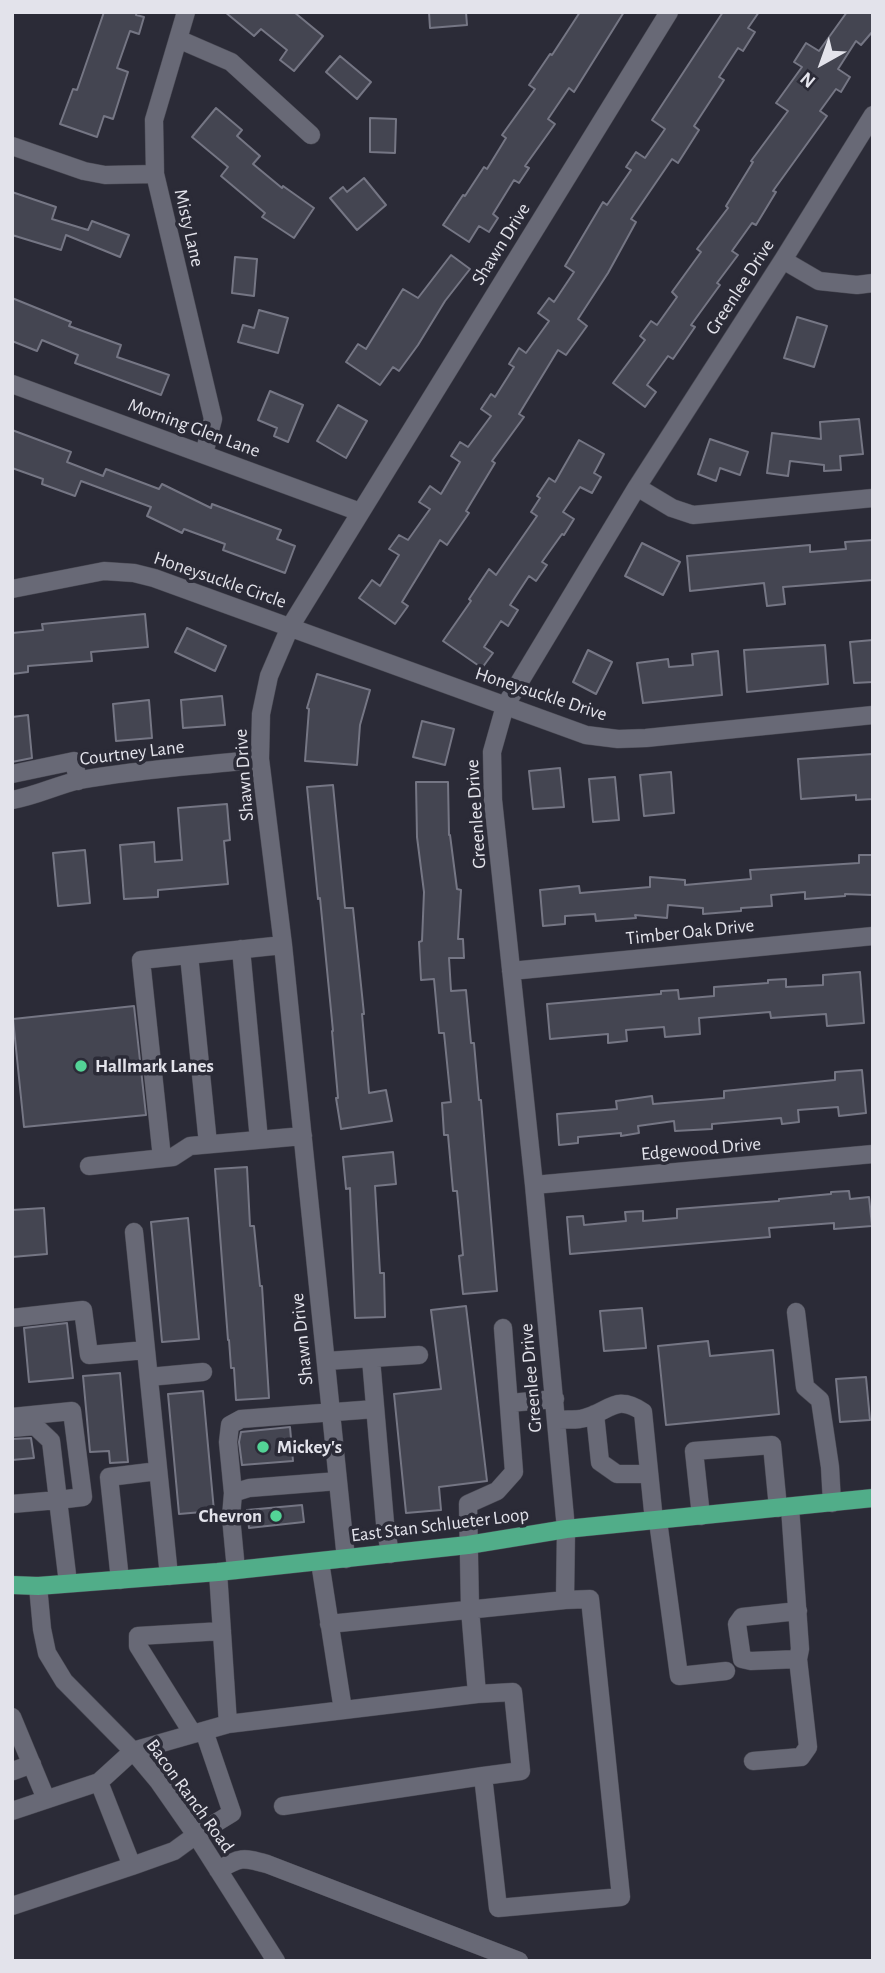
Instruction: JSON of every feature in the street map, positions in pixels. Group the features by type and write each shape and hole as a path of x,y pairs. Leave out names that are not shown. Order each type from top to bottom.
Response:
{"main road":[{"name":"East Stan Schlueter Loop","path":"12,1585 38,1586 120,1580 320,1562 468,1545 566,1529 873,1499"}],"street":[{"name":"Misty Lane","path":"186,12 154,120 155,174 213,419 204,454"},
{"name":"Shawn Drive","path":"346,1559 283,945 260,759 261,714 269,676 290,626 669,12"},
{"path":"178,39 231,62 312,135"},
{"name":"Greenlee Drive","path":"565,1600 566,1529 555,1399 493,800 492,752 505,706 637,487 873,115"},
{"path":"12,146 84,171 155,174"},
{"path":"783,260 819,281 858,285 873,283"},
{"name":"Morning Glen Lane","path":"12,384 360,512"},
{"path":"637,487 672,508 693,515 873,498"},
{"name":"Honeysuckle Circle","path":"12,589 104,571 134,573 290,626"},
{"name":"Honeysuckle Drive","path":"290,626 586,735 618,739 873,715"},
{"name":"Courtney Lane","path":"12,800 27,798 78,781 260,759"},
{"path":"12,774 74,761 78,781"},
{"name":"Timber Oak Drive","path":"511,971 873,936"},
{"path":"162,1158 141,960 283,945"},
{"path":"241,949 259,1140"},
{"path":"189,955 208,1144"},
{"path":"89,1166 173,1157 190,1146 303,1136"},
{"name":"Edgewood Drive","path":"534,1185 873,1154"},
{"path":"134,1232 169,1576"},
{"path":"12,1318 83,1310 89,1354 146,1350"},
{"path":"796,1312 805,1387 820,1400 830,1467 832,1503"},
{"path":"477,1694 470,1609 468,1504 497,1491 513,1472 503,1328"},
{"path":"326,1362 419,1355"},
{"path":"371,1359 390,1554"},
{"path":"149,1377 203,1372"},
{"path":"509,1403 555,1399"},
{"path":"556,1420 580,1419 619,1403 631,1404 643,1412 649,1474 679,1676 726,1671"},
{"path":"236,1570 231,1517 233,1493 228,1442 230,1425 241,1419 375,1409"},
{"path":"12,1417 72,1410 83,1497 12,1504"},
{"path":"595,1414 600,1462 617,1474 649,1474"},
{"path":"12,1428 35,1426 51,1441 68,1583"},
{"path":"701,1516 694,1451 772,1445 784,1508 798,1611 798,1659 808,1747 801,1757 753,1761"},
{"path":"120,1580 109,1477 158,1471"},
{"path":"233,1493 249,1488 338,1482"},
{"path":"320,1562 343,1710"},
{"path":"218,1572 228,1724"},
{"name":"Bacon Ranch Road","path":"38,1586 41,1629 47,1653 64,1681 133,1751 159,1782 276,1961"},
{"path":"330,1624 590,1599 621,1897 498,1908 483,1776"},
{"path":"798,1611 742,1617 737,1624 742,1659 798,1659"},
{"path":"12,1906 174,1851 232,1813 199,1732 138,1646 138,1636 222,1631"},
{"path":"12,1811 99,1782 133,1751 228,1724 513,1692 521,1771 283,1806"},
{"path":"12,1718 17,1742 32,1764 46,1799"},
{"path":"13,1771 32,1764"},
{"path":"99,1782 132,1866"},
{"path":"219,1870 236,1859 267,1864 519,1961"}],"building":[{"path":"104,12 137,12 136,15 144,17 139,34 130,31 117,68 128,72 113,119 104,116 97,137 60,124 73,89 77,90"},
{"path":"225,12 294,12 323,36 294,71 280,60 287,50 261,29 254,36"},
{"path":"429,12 466,12 467,25 430,28"},
{"path":"580,12 624,12 574,92 569,88 548,119 555,124 525,166 529,168 519,183 514,180 493,214 498,218 489,232 479,226 469,242 443,225 484,167 487,169 506,138 502,135 535,89 529,85"},
{"path":"723,12 759,12 748,28 755,32 743,51 738,48 719,77 724,80 694,126 699,130 678,163 672,159 631,219 636,222 608,273 578,319 587,326 566,355 558,350 519,414 524,417 492,461 495,463 466,511 469,513 447,545 440,540 402,602 408,606 395,624 359,598 372,580 380,586 399,555 389,549 399,535 408,540 430,509 419,502 430,486 441,494 460,462 451,456 460,442 468,447 491,416 481,409 491,394 495,397 514,367 509,364 519,348 526,353 549,321 538,313 549,298 554,302 574,272 565,266 603,202 607,205 631,170 626,167 636,152 645,158 665,129 652,120"},
{"path":"847,12 873,12 873,31 861,45 856,41 838,69 850,77 841,92 836,89 820,111 827,116 773,191 776,192 756,225 752,223 732,251 738,255 691,325 695,327 673,359 668,356 647,385 656,392 645,407 613,383 645,340 640,336 651,321 657,325 677,297 672,292 701,252 697,249 728,208 726,206 753,162 751,161 788,111 776,103 802,67 794,62 806,43 819,51"},
{"path":"340,56 371,82 357,99 326,72"},
{"path":"216,108 242,130 237,136 260,156 253,164 282,188 283,186 314,208 294,238 262,217 265,213 221,176 228,167 192,137"},
{"path":"370,118 396,119 395,153 370,152"},
{"path":"364,178 386,205 357,230 330,198 343,187 347,192"},
{"path":"12,192 56,207 52,219 88,230 92,221 129,235 120,257 66,235 61,250 12,235"},
{"path":"451,255 470,269 445,301 399,371 393,367 380,385 346,362 358,344 366,349 403,289 418,298"},
{"path":"235,257 257,259 254,296 232,293"},
{"path":"12,298 71,322 69,326 121,345 117,357 169,375 161,395 75,363 78,355 42,340 37,351 12,341"},
{"path":"259,310 288,318 278,353 238,342 243,325 254,328"},
{"path":"797,317 827,326 814,367 784,358"},
{"path":"270,391 303,405 288,442 274,436 277,428 258,420"},
{"path":"338,405 367,421 346,458 317,441"},
{"path":"859,419 863,454 840,456 841,470 824,471 824,465 790,461 788,476 767,473 772,433 821,439 820,422"},
{"path":"12,430 71,452 67,462 103,476 106,469 159,489 162,484 211,508 212,504 281,530 277,539 295,546 285,573 223,550 225,544 184,529 182,533 147,516 151,507 81,481 75,496 42,484 43,479 12,468"},
{"path":"710,439 748,452 740,475 720,468 716,481 698,474"},
{"path":"579,440 604,454 594,473 601,477 592,493 580,487 563,512 574,519 542,562 547,565 536,581 529,576 510,605 518,610 508,626 501,621 484,647 493,653 482,668 443,641 489,569 496,575 537,516 531,512 540,498 537,496 549,478 555,482"},
{"path":"873,540 873,580 783,587 785,604 767,606 764,583 690,591 687,556 810,545 810,552 846,549 845,542"},
{"path":"642,543 680,562 663,595 625,576"},
{"path":"145,614 148,647 91,652 92,661 28,666 28,672 12,674 12,633 43,630 42,624"},
{"path":"187,628 226,646 215,671 175,652"},
{"path":"873,640 873,682 854,683 850,642"},
{"path":"825,645 828,684 747,692 744,650"},
{"path":"588,650 612,662 596,694 573,682"},
{"path":"718,651 722,695 643,703 637,663 668,659 669,667 693,665 692,654"},
{"path":"317,674 370,690 360,725 357,765 305,761 307,708"},
{"path":"222,696 225,725 183,728 181,700"},
{"path":"149,700 152,738 116,741 113,704"},
{"path":"28,715 32,758 12,762 12,717"},
{"path":"422,721 454,729 445,765 413,757"},
{"path":"873,754 873,799 856,800 856,795 801,799 798,759"},
{"path":"560,768 564,807 533,809 529,771"},
{"path":"671,772 674,813 644,816 640,775"},
{"path":"615,777 619,820 593,822 589,779"},
{"path":"416,782 448,782 449,835 457,889 461,890 458,939 463,939 464,958 449,958 451,991 466,990 471,1043 474,1043 481,1100 497,1291 463,1294 459,1256 463,1255 457,1191 453,1191 448,1135 444,1135 442,1103 451,1102 444,1033 439,1033 434,979 421,980 419,942 422,941 424,892 417,837"},
{"path":"333,785 345,908 353,908 369,1093 386,1090 392,1121 341,1129 307,787"},
{"path":"227,804 230,840 224,841 228,884 158,890 158,897 124,899 120,845 154,842 155,862 182,860 178,808"},
{"path":"85,850 90,903 58,906 53,853"},
{"path":"859,855 873,855 873,895 845,894 805,899 805,892 771,895 772,906 741,908 741,911 703,914 703,908 668,905 667,918 635,915 636,918 596,921 595,914 565,916 565,924 543,926 540,890 579,886 580,893 650,887 650,877 685,880 685,885 751,879 750,870 859,863"},
{"path":"860,972 864,1023 827,1026 826,1014 771,1018 770,1012 699,1018 700,1034 665,1037 664,1027 626,1030 627,1041 608,1043 608,1034 550,1039 547,1004 661,994 661,991 678,990 679,999 714,996 714,987 768,983 768,980 786,979 786,987 823,985 823,975"},
{"name":"Hallmark Lanes","path":"134,1006 146,1115 24,1127 13,1019"},
{"path":"862,1070 866,1113 839,1116 838,1107 798,1110 799,1122 782,1124 781,1118 712,1124 712,1129 675,1131 674,1121 638,1126 639,1133 578,1137 578,1143 559,1145 557,1114 617,1109 616,1101 652,1096 653,1104 724,1098 724,1091 835,1080 835,1072"},
{"path":"393,1152 396,1184 375,1186 380,1273 384,1273 385,1317 355,1318 350,1188 346,1189 343,1157"},
{"path":"247,1167 250,1226 254,1226 262,1286 269,1398 236,1400 234,1368 231,1368 228,1340 215,1169"},
{"path":"849,1191 850,1199 869,1197 872,1226 834,1229 834,1223 769,1228 770,1237 570,1254 567,1217 583,1216 584,1225 626,1221 625,1212 643,1211 643,1221 677,1218 677,1209 779,1201"},
{"path":"44,1208 47,1254 12,1257 12,1210"},
{"path":"188,1218 199,1339 162,1342 151,1222"},
{"path":"466,1306 487,1481 439,1487 441,1510 406,1513 394,1394 441,1389 431,1310"},
{"path":"642,1308 646,1348 604,1351 600,1311"},
{"path":"67,1323 73,1378 29,1382 24,1328"},
{"path":"708,1341 710,1356 773,1350 779,1414 666,1425 658,1346"},
{"path":"120,1373 128,1462 110,1463 109,1451 90,1452 83,1376"},
{"path":"866,1377 870,1420 840,1422 836,1379"},
{"path":"203,1391 214,1511 179,1514 168,1394"},
{"name":"Mickey's","path":"290,1427 293,1461 242,1465 239,1442 241,1432"},
{"path":"31,1438 34,1458 12,1460 12,1439"},
{"name":"Chevron","path":"302,1505 304,1522 249,1528 247,1510"}],"place":[{"name":"Hallmark Lanes","path":"81,1066"},
{"name":"Mickey's","path":"263,1447"},
{"name":"Chevron","path":"276,1516"}]}
